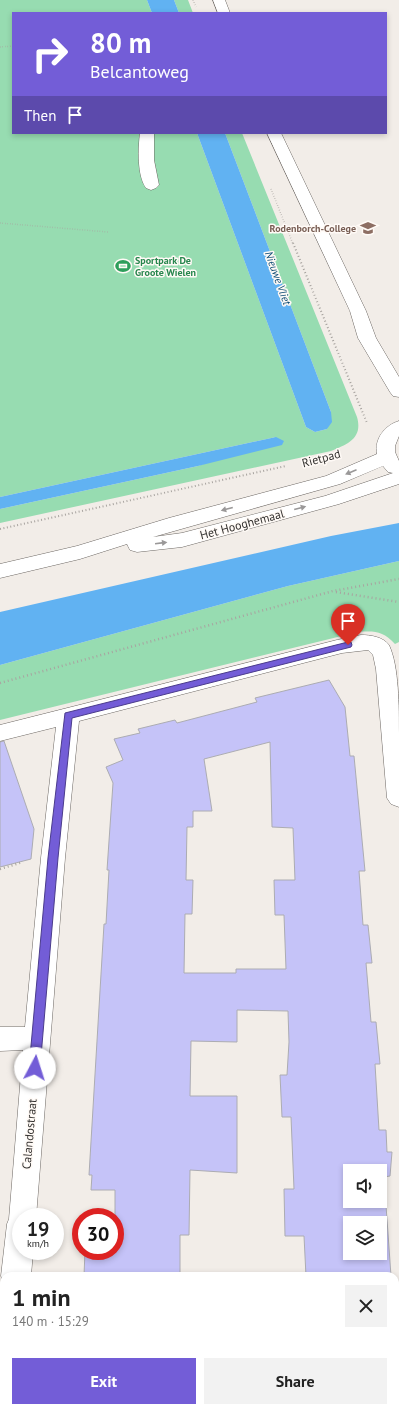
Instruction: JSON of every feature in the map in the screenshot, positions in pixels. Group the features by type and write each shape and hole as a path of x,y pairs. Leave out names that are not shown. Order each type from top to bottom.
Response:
{"street":[{"path":"219,0 224,12"},
{"path":"147,134 147,171 151,186"},
{"path":"274,134 358,311 367,338 399,392"},
{"path":"393,464 385,450 386,442 390,434 399,427"},
{"name":"Het Hooghemaal","path":"0,571 80,552 176,523 393,464"},
{"name":"Het Hooghemaal","path":"80,552 182,540 332,500 399,478"},
{"path":"0,733 337,646 359,643 373,644 382,650 387,669 399,798"},
{"name":"Calandostraat","path":"23,1208 53,858 68,716"},
{"path":"0,1040 5,1038 38,1039"},
{"path":"16,1272 18,1260"}],"path":[{"path":"0,47 12,46"},
{"path":"270,184 334,339 367,424"},
{"path":"0,223 108,232"},
{"name":"Rietpad","path":"0,529 288,466"},
{"path":"0,683 333,591 399,579"},
{"path":"333,591 399,602"}],"green space":[{"name":"Sportpark De Groote Wielen","path":"0,0 147,0 152,12 12,12 12,134 197,134 306,427 315,432 327,429 331,412 225,134 242,134 357,417 358,430 353,439 348,443 331,451 0,523 0,509 198,466 276,437 0,497"},
{"path":"174,0 188,0 193,12 179,12"},
{"path":"399,561 399,642 395,644 383,634 358,632 0,720 0,665 288,586"}],"water":[{"path":"147,0 174,0 179,12 152,12"},
{"name":"Nieuwe Vliet","path":"197,134 225,134 331,412 332,422 327,429 315,432 306,427"},
{"path":"276,437 284,441 282,445 198,466 0,509 0,497"},
{"path":"399,523 399,561 288,586 0,665 0,612 331,536"}],"building":[{"path":"329,680 345,707 350,756 354,756 365,871 359,871 363,925 368,925 372,963 366,963 371,1022 376,1022 380,1064 375,1064 379,1130 386,1130 387,1152 392,1152 390,1176 387,1176 387,1164 343,1164 343,1208 386,1208 387,1216 343,1216 343,1260 387,1260 387,1219 391,1272 306,1272 304,1236 285,1236 284,1189 294,1189 291,1117 282,1117 280,1075 287,1075 289,1042 288,1011 237,1010 237,1042 191,1041 190,1096 237,1096 237,1173 190,1170 189,1235 180,1235 180,1272 84,1272 85,1260 124,1260 124,1208 115,1208 115,1190 91,1190 92,1175 89,1175 104,924 106,924 109,870 107,870 113,783 106,767 123,760 114,739 140,733 138,729 175,720 177,723 257,702 255,698","holes":["270,742 272,827 293,828 295,880 274,880 275,915 284,915 286,969 236,969 236,973 184,973 185,914 192,914 193,880 186,880 187,827 193,827 193,811 212,811 204,759"]},
{"path":"4,741 34,829 31,859 0,867 0,742"}],"place":[{"name":"Rodenborch-College","path":"368,228"},
{"name":"Sportpark De Groote Wielen","path":"123,266"}],"route":[{"path":"35,1068 53,858 68,716 337,646 348,645"}]}
